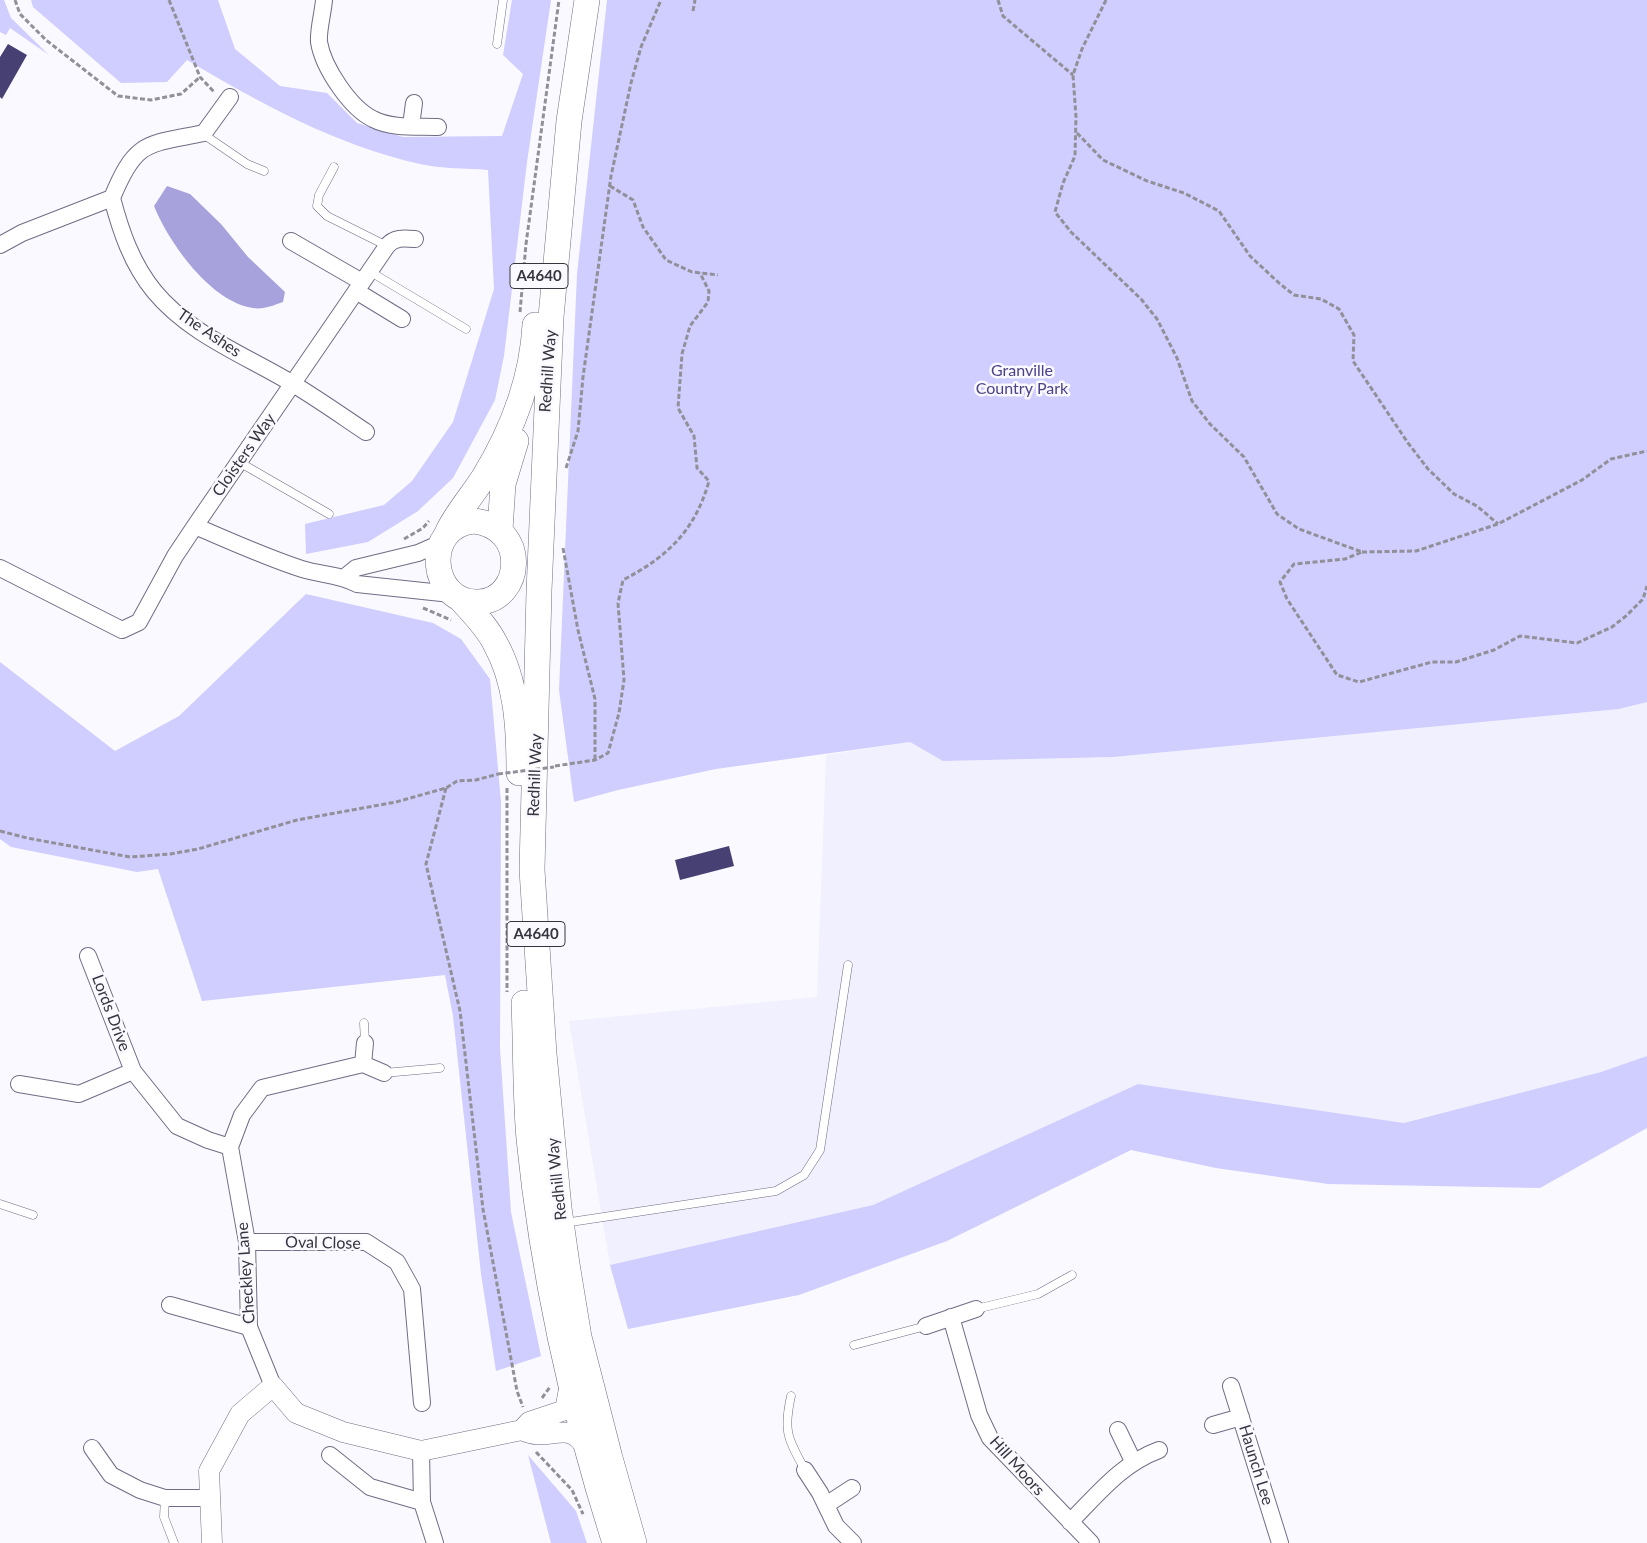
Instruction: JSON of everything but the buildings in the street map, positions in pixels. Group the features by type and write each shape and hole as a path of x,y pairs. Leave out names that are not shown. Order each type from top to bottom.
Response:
{"main road":[{"name":"Redhill Way","path":"441,529 457,513 482,479 509,432 522,398 530,366 534,340 545,197 569,0"},
{"name":"Redhill Way","path":"587,0 569,120 552,316 543,456 532,870 544,1054 561,1223 580,1337 610,1458 634,1543"},
{"name":"A4640","path":"537,701 522,671 521,584 514,565 512,547 500,530 503,484 535,380 542,335 552,316"},
{"path":"441,529 474,521 482,522 500,530"},
{"name":"A4640","path":"441,529 439,569 445,585 457,597"},
{"path":"457,597 481,602 494,597 506,585 514,565"},
{"name":"Redhill Way","path":"457,597 495,642 504,661 514,700 519,745 520,862 529,1137 552,1301 586,1448 615,1543"}],"street":[{"path":"324,0 319,42 331,75 351,101 373,120 411,126 438,127"},
{"path":"0,245 22,232 112,198 131,161 146,146 168,139 203,134 230,97"},
{"path":"411,126 414,103"},
{"name":"The Ashes","path":"112,198 120,228 134,261 154,292 198,330 293,384"},
{"path":"387,246 390,241 402,238 415,239"},
{"path":"291,242 362,282 402,319"},
{"name":"Cloisters Way","path":"0,568 122,630 139,622 175,556 387,246"},
{"path":"293,384 366,432"},
{"path":"195,526 250,550 304,570 345,577 357,584 457,597"},
{"path":"345,577 356,568 418,552 441,529"},
{"name":"Lords Drive","path":"88,956 133,1071 177,1126 208,1140 230,1147"},
{"path":"363,1064 365,1043"},
{"path":"230,1147 242,1116 262,1088 363,1064 384,1073"},
{"name":"Lords Drive","path":"19,1084 79,1094 133,1071"},
{"name":"Checkley Lane","path":"230,1147 247,1242 249,1327 273,1386 296,1413 343,1432 421,1451 522,1430 529,1422 565,1410 570,1384"},
{"name":"Oval Close","path":"247,1242 366,1242 397,1262 412,1289 422,1403"},
{"path":"170,1306 249,1327"},
{"path":"926,1326 976,1309"},
{"name":"Hill Moors","path":"951,1317 979,1415 990,1438 1091,1543"},
{"path":"212,1543 209,1471 240,1414 273,1386"},
{"name":"Haunch Lee","path":"1231,1386 1280,1543"},
{"path":"1213,1425 1241,1417"},
{"name":"Checkley Lane","path":"522,1430 533,1436 572,1432 578,1435 586,1448"},
{"path":"1118,1430 1133,1461"},
{"path":"92,1448 111,1475 140,1490 165,1498 210,1498"},
{"path":"1070,1522 1133,1461 1159,1450"},
{"path":"421,1451 422,1502 435,1543"},
{"path":"330,1455 370,1487 422,1502"},
{"path":"805,1470 836,1526 853,1543"},
{"path":"826,1505 852,1488"}],"lane":[{"path":"497,44 503,0"},
{"path":"203,134 247,164 264,171"},
{"path":"334,168 319,195 317,206 327,216 387,246"},
{"path":"362,282 466,329"},
{"path":"239,462 329,514"},
{"path":"561,1223 776,1191 804,1175 820,1150 848,965"},
{"path":"364,1023 365,1043"},
{"path":"384,1073 440,1068"},
{"path":"0,1204 33,1216"},
{"path":"976,1309 1038,1294 1072,1275"},
{"path":"854,1345 926,1326"},
{"path":"791,1396 786,1421 788,1439 805,1470"},
{"path":"165,1498 164,1517 174,1543"}],"path":[{"path":"15,0 20,14 46,40 118,96 151,100 181,94 200,76"},
{"path":"169,0 200,76 210,89"},
{"path":"519,320 526,244 559,0"},
{"path":"563,477 578,432 583,377 610,186 631,83 642,47 661,0"},
{"path":"693,11 695,0"},
{"path":"998,0 1003,16 1073,75"},
{"path":"1106,0 1082,49 1073,75 1076,133 1075,156 1063,183 1055,212 1071,232 1141,299 1157,319 1177,358 1192,401 1210,424 1244,457 1277,514 1300,529 1362,552"},
{"path":"1076,133 1103,160 1147,181 1184,193 1219,211 1250,256 1279,283 1294,295 1321,299 1339,309 1354,335 1353,361 1408,443 1428,470 1454,494 1477,506 1498,524"},
{"path":"610,186 633,200 643,227 666,260 700,273 718,275"},
{"path":"0,831 27,838 130,857 170,854 198,849 297,820 396,802 446,788 457,781 476,780 498,774 595,760 608,754 620,713 624,680 618,603 623,580 650,566 678,540 696,518 709,482 697,468 694,436 678,408 682,354 690,326 708,302 709,290 700,273"},
{"path":"1647,451 1610,459 1582,480 1498,524 1416,550 1362,552 1345,559 1294,564 1280,582 1287,599 1337,675 1359,682 1432,662 1456,662 1494,650 1520,636 1576,643 1619,622 1643,599 1647,586"},
{"path":"396,543 423,528 441,529"},
{"path":"561,540 578,630 595,699 595,760"},
{"path":"446,788 426,864 460,1011 483,1209 517,1391 524,1410"},
{"path":"535,1449 537,1455 572,1490 586,1520"}],"shaded area":[{"path":"167,186 190,194 221,224 248,257 285,292 283,302 265,308 253,308 237,303 222,295 193,269 170,237 154,206"},
{"path":"1647,702 1647,1056 1601,1072 1404,1123 1138,1084 873,1205 610,1265 569,1021 817,997 826,755 910,742 943,761 1113,757 1618,709"}],"green space":[{"path":"0,0 4,0 11,18 49,55 10,28 6,35 0,32"},
{"path":"31,0 218,0 235,49 280,86 327,93 357,123 403,137 502,136 523,74 503,55 512,0 551,0 527,162 504,356 495,400 453,478 418,511 368,542 306,554 305,524 384,505 412,481 453,422 494,289 488,170 428,166 358,146 270,107 187,60 167,82 121,83 33,7"},
{"name":"Granville Country Park","path":"607,0 1647,0 1647,702 1619,709 1113,757 943,761 910,742 716,769 618,790 574,802 559,690 577,274"},
{"path":"306,594 433,623 461,639 490,679 501,802 500,1048 511,1212 541,1356 496,1371 481,1274 453,1016 445,975 202,1001 158,869 137,872 11,847 0,839 0,662 115,751 179,716"},
{"path":"1647,1056 1647,1128 1540,1188 1328,1184 1216,1168 1131,1150 947,1241 799,1295 628,1329 610,1265 873,1205 1138,1084 1404,1123 1601,1072"},
{"path":"528,1455 576,1511 587,1543 551,1543"}]}
